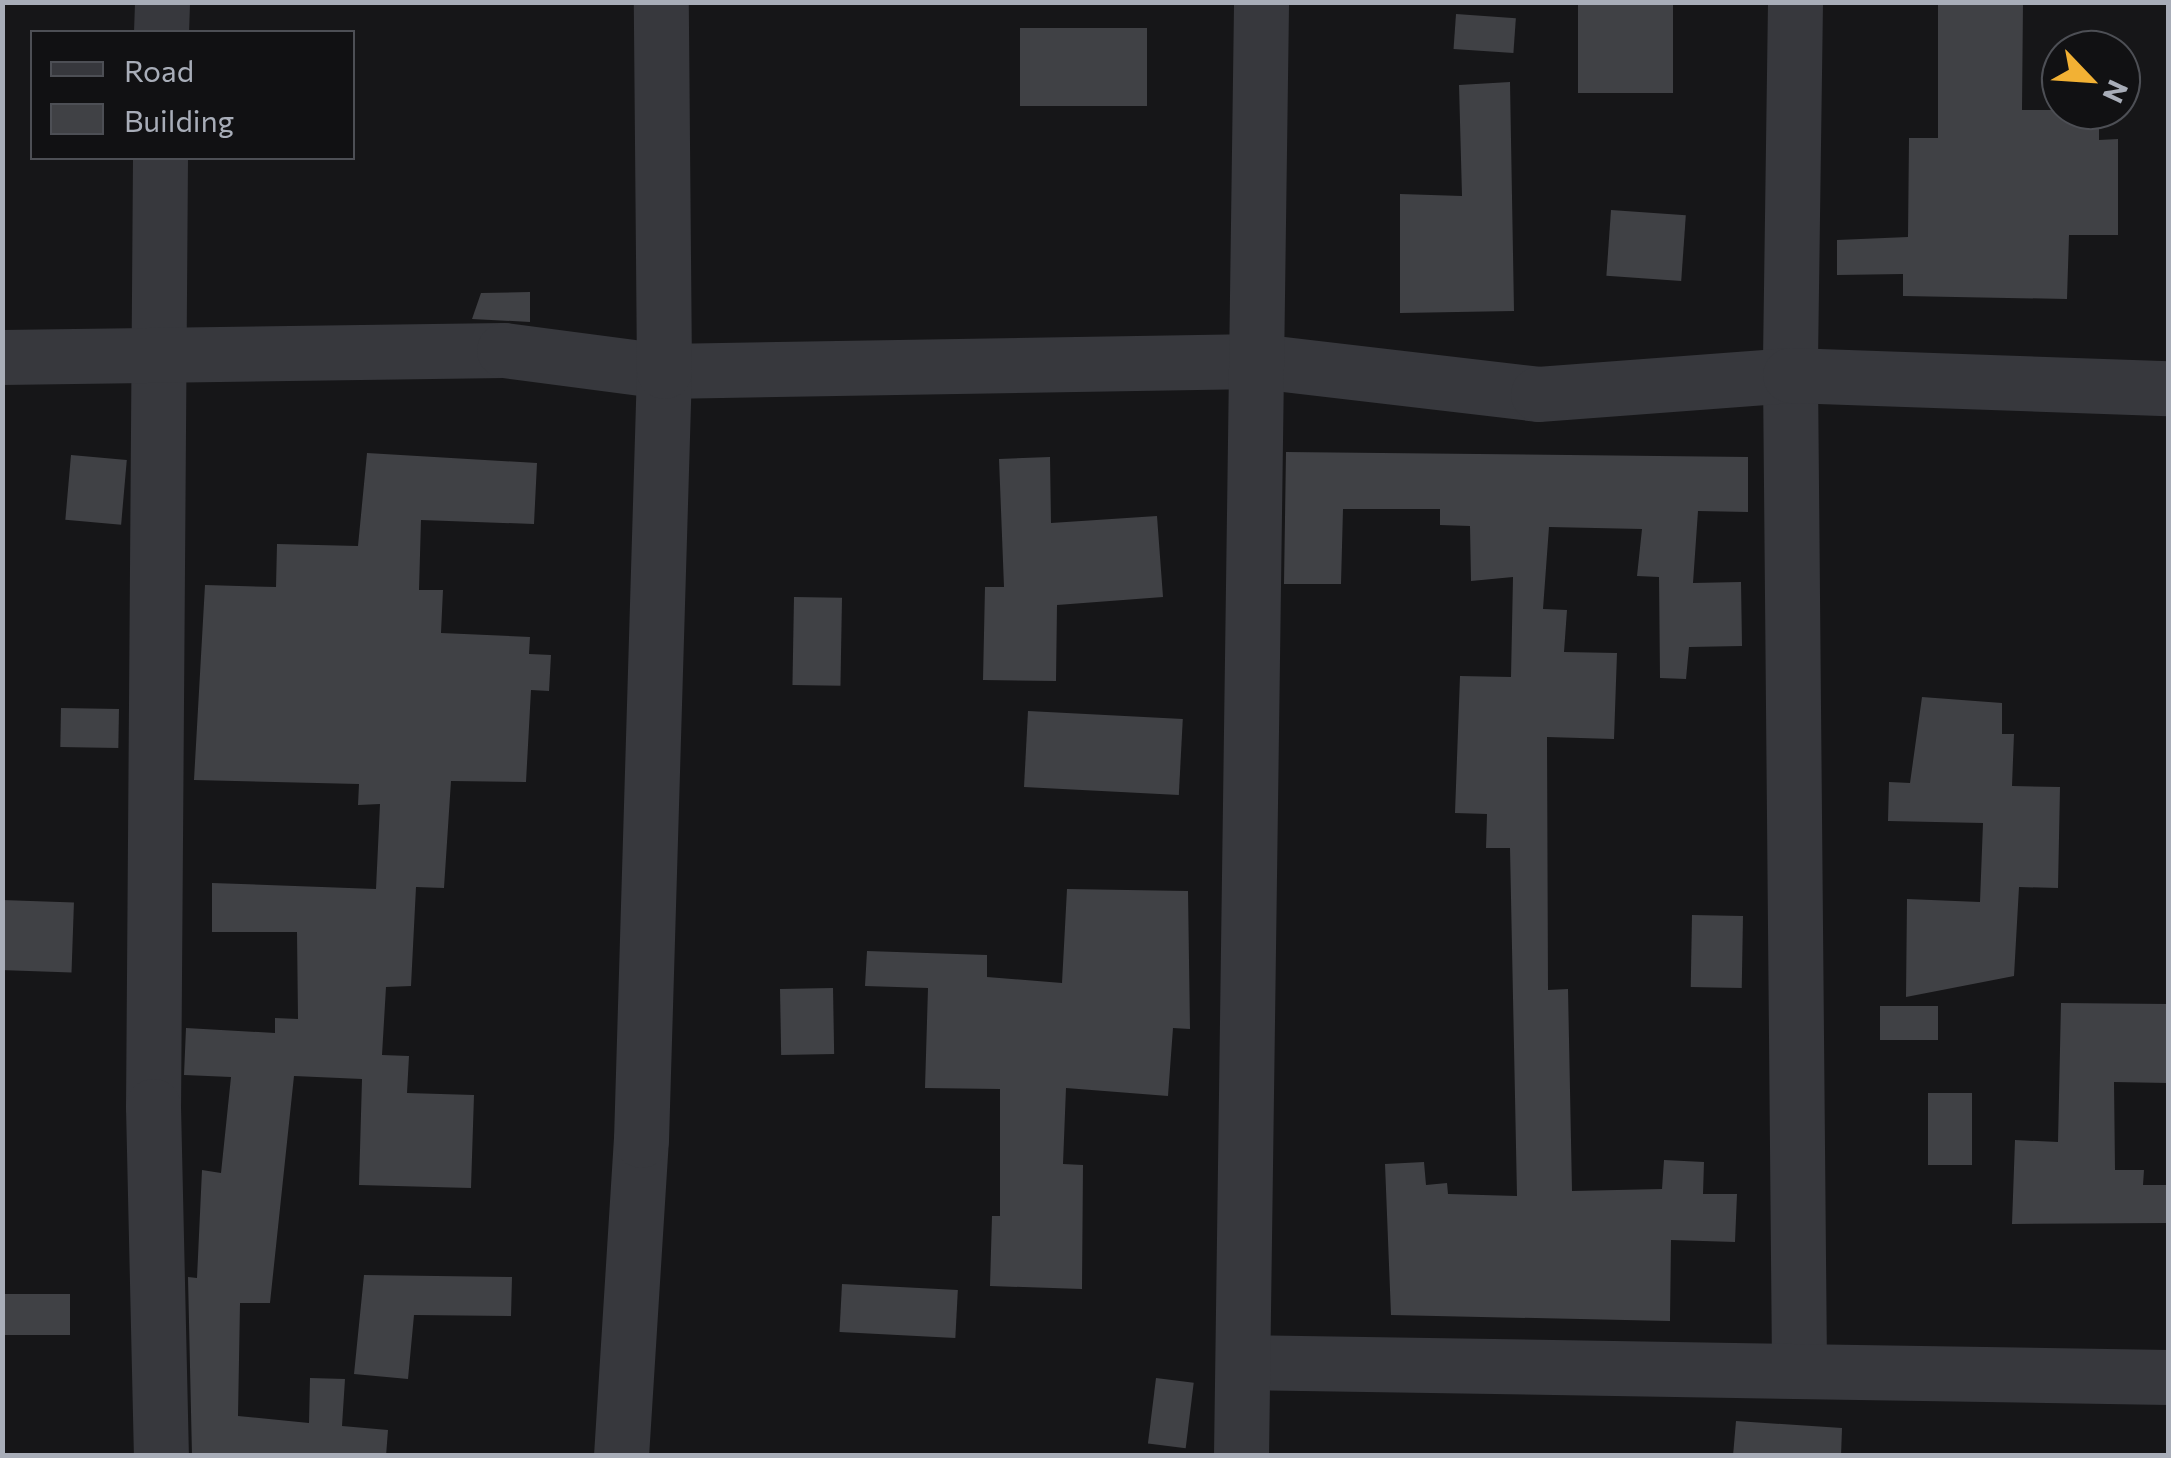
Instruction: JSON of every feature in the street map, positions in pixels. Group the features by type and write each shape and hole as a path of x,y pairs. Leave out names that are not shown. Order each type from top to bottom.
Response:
{"street":[{"path":"162,2 162,30"},
{"path":"621,1456 640,1140 664,371 662,2"},
{"path":"1241,1456 1262,2"},
{"path":"1794,2 1790,375 1799,1371"},
{"path":"160,160 153,1106 162,1456"},
{"path":"2,357 504,350 664,371 1258,361 1538,394 1790,375 2168,388"},
{"path":"1243,1362 2168,1377"}],"building":[{"path":"1578,2 1673,2 1673,93 1578,93"},
{"path":"1938,2 2023,2 2022,110 2041,110 2041,130 2099,130 2099,140 2118,139 2118,235 2069,235 2067,299 1903,296 1903,274 1837,275 1837,240 1908,237 1909,138 1938,138"},
{"path":"1456,14 1516,18 1513,53 1454,49"},
{"path":"1020,28 1147,28 1147,106 1020,106"},
{"path":"1510,82 1514,311 1400,313 1400,194 1462,196 1459,85"},
{"path":"1611,210 1686,215 1681,281 1606,276"},
{"path":"530,292 530,322 472,319 481,293"},
{"path":"1286,452 1748,457 1748,512 1698,511 1693,583 1741,582 1742,646 1689,647 1686,679 1660,678 1659,577 1637,576 1642,529 1549,527 1543,609 1567,610 1564,652 1617,653 1614,739 1547,737 1548,990 1568,989 1572,1191 1662,1189 1664,1160 1704,1162 1703,1194 1737,1194 1735,1242 1671,1240 1670,1321 1391,1315 1385,1164 1424,1162 1426,1185 1447,1183 1448,1194 1517,1196 1510,848 1486,848 1487,814 1455,813 1460,676 1511,677 1513,577 1471,581 1470,526 1440,525 1440,509 1343,509 1341,584 1284,584"},
{"path":"367,453 537,463 534,524 421,520 419,590 443,590 441,633 530,637 529,654 551,655 549,691 531,690 526,782 451,781 444,888 416,887 411,986 386,987 382,1055 409,1056 407,1093 474,1095 471,1188 359,1185 362,1079 294,1076 270,1303 240,1303 238,1416 309,1423 310,1378 345,1379 342,1426 388,1430 386,1456 192,1456 188,1277 197,1278 202,1170 221,1173 231,1077 184,1075 186,1028 275,1033 275,1018 298,1019 297,932 212,932 212,883 376,889 380,804 358,805 359,784 194,780 205,585 276,587 277,544 358,546"},
{"path":"71,455 127,460 121,525 65,520"},
{"path":"1050,457 1051,523 1157,516 1163,597 1057,605 1056,681 983,680 985,587 1004,587 999,459"},
{"path":"794,597 842,598 840,686 792,685"},
{"path":"1922,697 2002,703 2002,734 2014,734 2012,786 2060,787 2058,888 2019,887 2014,976 1906,997 1907,899 1980,902 1983,823 1888,821 1889,782 1910,783"},
{"path":"61,708 119,709 118,748 60,747"},
{"path":"1028,711 1183,719 1179,795 1024,787"},
{"path":"1067,889 1188,891 1190,1029 1173,1028 1168,1096 1066,1088 1063,1164 1083,1165 1082,1289 990,1286 992,1216 1000,1216 1000,1089 925,1088 928,988 865,986 867,951 987,955 987,977 1062,983"},
{"path":"2,900 74,903 72,972 2,970"},
{"path":"1692,915 1743,916 1742,988 1691,987"},
{"path":"833,988 834,1054 781,1055 780,989"},
{"path":"2061,1003 2168,1004 2168,1083 2114,1082 2115,1170 2144,1170 2143,1185 2168,1185 2168,1223 2012,1224 2015,1140 2058,1142"},
{"path":"1880,1006 1938,1006 1938,1040 1880,1040"},
{"path":"1928,1093 1972,1093 1972,1165 1928,1165"},
{"path":"364,1275 512,1277 511,1316 414,1315 408,1379 354,1374"},
{"path":"842,1284 958,1290 955,1338 839,1332"},
{"path":"2,1294 70,1294 70,1335 2,1335"},
{"path":"1156,1378 1194,1383 1186,1448 1148,1444"},
{"path":"1736,1421 1842,1428 1841,1456 1733,1456"}]}
